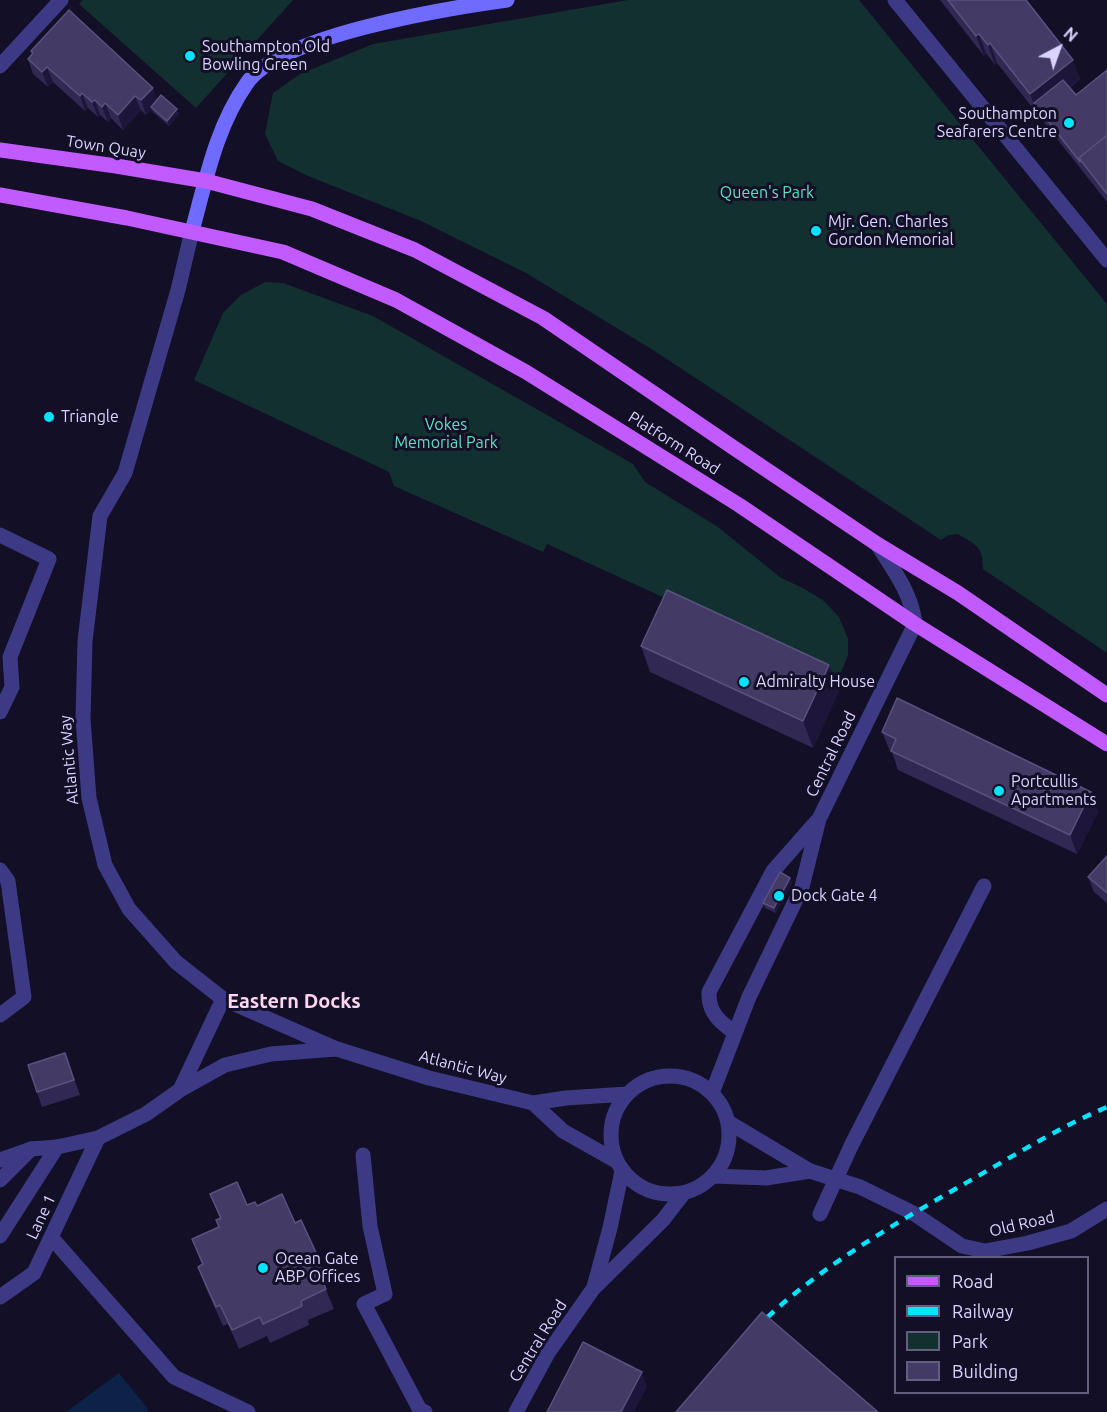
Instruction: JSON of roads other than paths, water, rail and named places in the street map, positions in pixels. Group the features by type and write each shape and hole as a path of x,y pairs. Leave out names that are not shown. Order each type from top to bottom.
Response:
{"main road":[{"name":"Town Quay","path":"0,150 206,181"},
{"name":"Platform Road","path":"206,181 312,209 415,250 543,318 877,544 958,593 1107,695"},
{"path":"0,195 192,231"},
{"name":"Platform Road","path":"192,231 283,252 396,300 526,372 739,506 915,624 1107,744"}],"street":[{"path":"0,66 61,0"},
{"path":"192,231 224,122 248,81 266,65 290,51 366,27 475,4 507,0"},
{"path":"895,0 1107,260"},
{"name":"Atlantic Way","path":"192,231 178,290 125,473 100,516 85,641 82,719 89,798 105,865 129,909 176,962 223,999 337,1049 429,1078 533,1103 566,1098 627,1094"},
{"path":"0,535 49,559 10,657 12,687 0,712"},
{"path":"877,544 907,592 914,610 915,624"},
{"name":"Central Road","path":"712,1092 749,998 802,887 819,819 915,624"},
{"name":"Central Road","path":"735,1033 718,1021 709,1001 709,992 773,871 819,819"},
{"path":"0,870 8,881 24,997 0,1015"},
{"path":"820,1214 851,1146 984,886"},
{"path":"180,1090 223,999"},
{"path":"0,1160 31,1149 57,1147 98,1138 146,1114 180,1090 225,1065 271,1054 337,1049"},
{"path":"660,1076 679,1076 697,1082 712,1092 722,1106 728,1122 729,1142 725,1160 714,1176 700,1187 684,1194 666,1195 635,1184 619,1166 611,1144 611,1126 616,1108 627,1094 642,1082 660,1076"},
{"name":"Atlantic Way","path":"533,1103 563,1131 619,1166"},
{"name":"Old Road","path":"728,1122 810,1171 860,1187 913,1213 962,1246 986,1254 1071,1231 1107,1209"},
{"name":"Lane 1","path":"0,1297 34,1273 98,1138"},
{"path":"0,1236 57,1147"},
{"path":"0,1180 31,1149"},
{"path":"363,1155 370,1226 386,1294 364,1304 420,1410 425,1412"},
{"name":"Central Road","path":"593,1289 610,1228 619,1166"},
{"path":"714,1176 766,1178 810,1171"},
{"name":"Central Road","path":"516,1412 548,1353 593,1289 663,1220 684,1194"},
{"path":"51,1237 174,1377 248,1412"}],"water":[{"path":"119,1373 148,1409 147,1412 66,1412"}],"railway":[{"path":"755,1329 806,1284 862,1245 1041,1140 1107,1107"}],"place":[{"name":"Southampton Old Bowling Green","path":"190,56"},
{"name":"Southampton Seafarers Centre","path":"1069,123"},
{"name":"Mjr. Gen. Charles Gordon Memorial","path":"816,231"},
{"name":"Triangle","path":"49,417"},
{"name":"Admiralty House","path":"744,682"},
{"name":"Portcullis Apartments","path":"999,791"},
{"name":"Dock Gate 4","path":"779,896"},
{"name":"Ocean Gate ABP Offices","path":"263,1268"}],"district":[{"name":"Eastern Docks","path":"294,1001"}],"park label":[{"name":"Queen's Park","path":"767,193"},
{"name":"Vokes Memorial Park","path":"446,434"}]}
